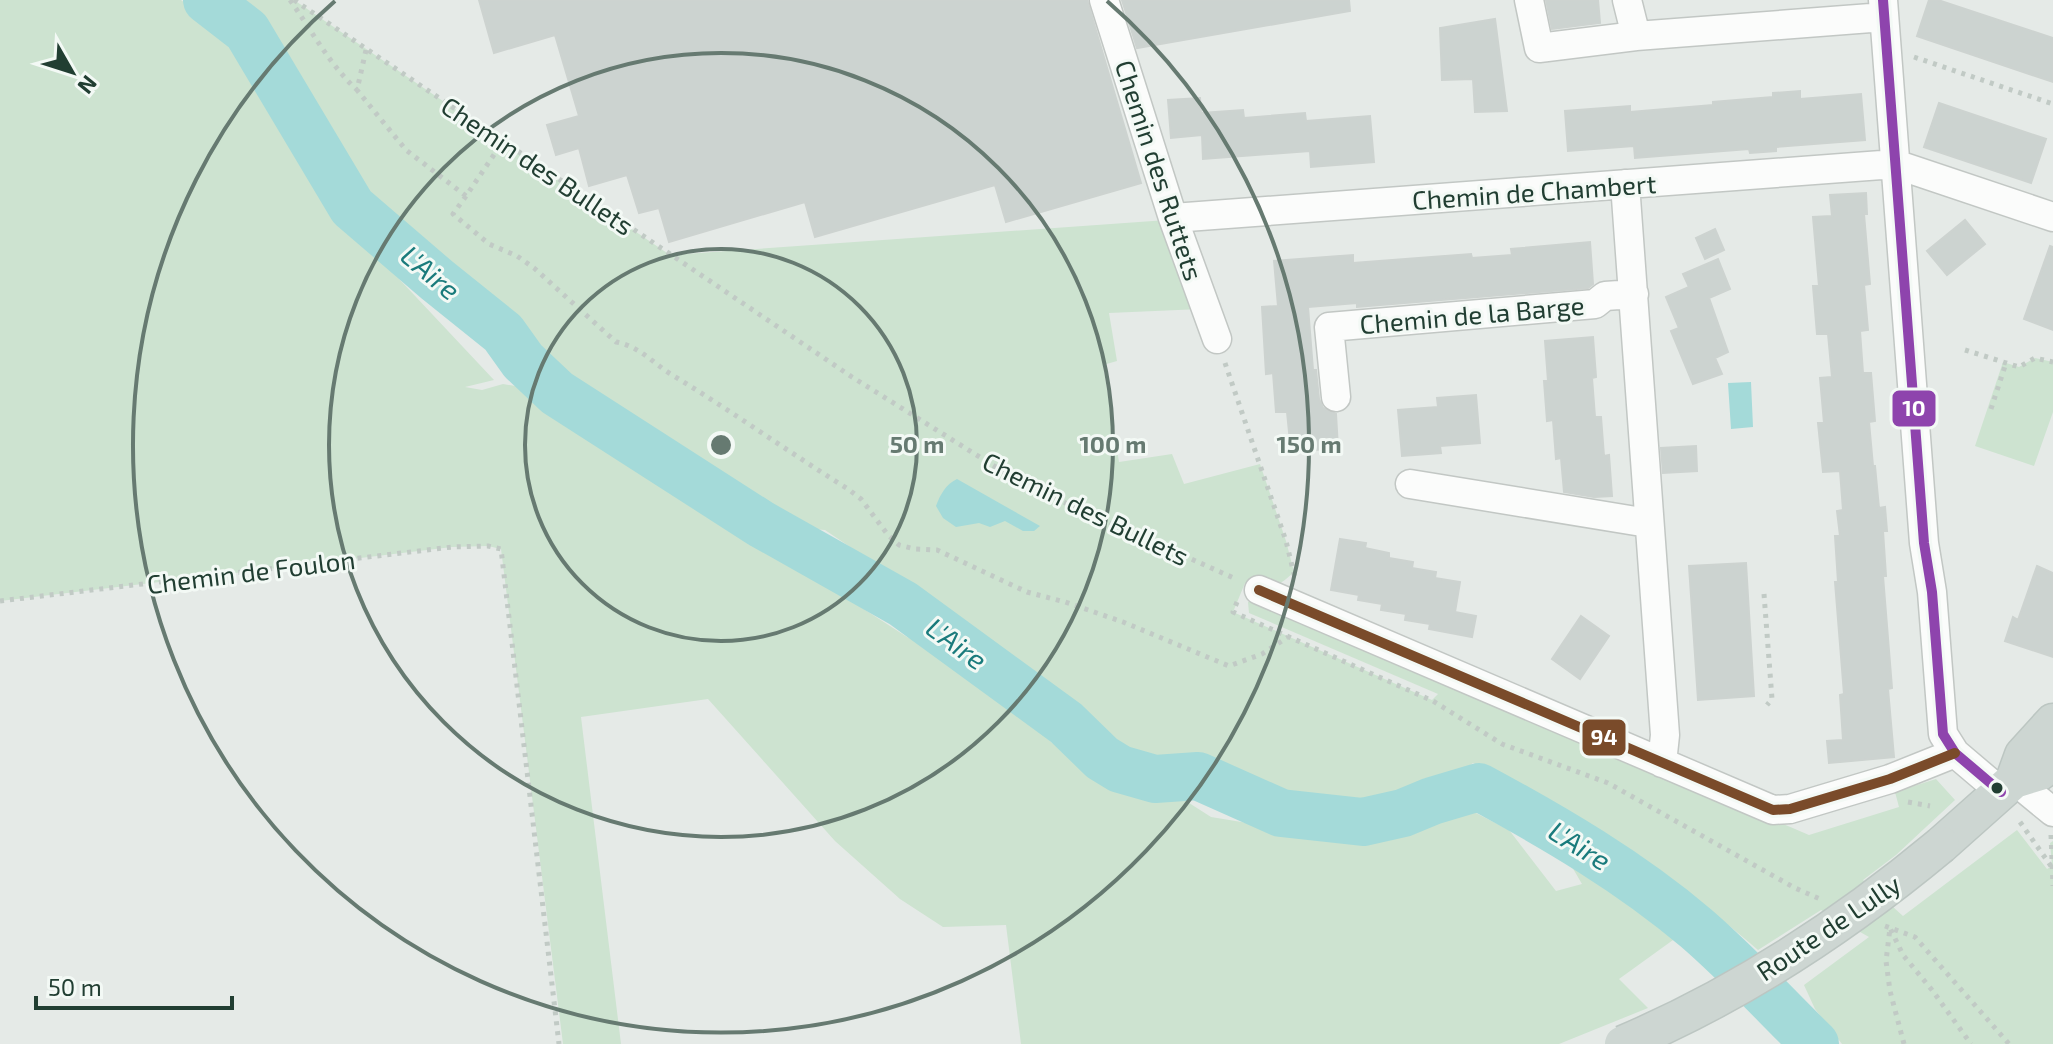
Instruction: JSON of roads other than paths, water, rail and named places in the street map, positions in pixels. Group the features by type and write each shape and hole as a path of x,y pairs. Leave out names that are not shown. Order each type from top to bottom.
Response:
{"main road":[{"name":"Route de Lully","path":"2011,798 2023,755 2053,722"},
{"name":"Route de Lully","path":"1623,1044 1683,1016 1788,958 1866,905 1941,845 2011,798 2053,760"}],"street":[{"name":"Chemin des Ruttets","path":"1104,0 1173,218 1217,339"},
{"path":"1529,0 1539,48 1884,8 1924,543 1932,592 1943,734 1955,753 2011,798 2053,812"},
{"path":"1627,0 1636,36"},
{"name":"Chemin de Chambert","path":"1173,218 1895,164"},
{"path":"1895,164 2053,217"},
{"path":"1625,184 1665,735 1662,763"},
{"name":"Chemin de la Barge","path":"1336,397 1329,327 1595,304 1605,296 1634,294"},
{"path":"1410,484 1648,523"},
{"path":"1252,586 1764,806 1781,810 1890,779 1955,753"}],"water":[{"path":"1751,382 1753,427 1731,429 1728,383"},
{"path":"957,479 1040,526 1034,531 1023,531 1005,521 990,527 979,523 956,527 943,518 936,506 944,490"}],"waterway":[{"name":"L'Aire","path":"207,0 247,31 352,207 503,333 523,361 557,393 761,524 903,604 1066,723 1102,758 1120,769 1155,779 1198,776 1281,813 1363,822 1403,813 1479,787 1536,818 1645,888 1727,956 1815,1044"}]}
